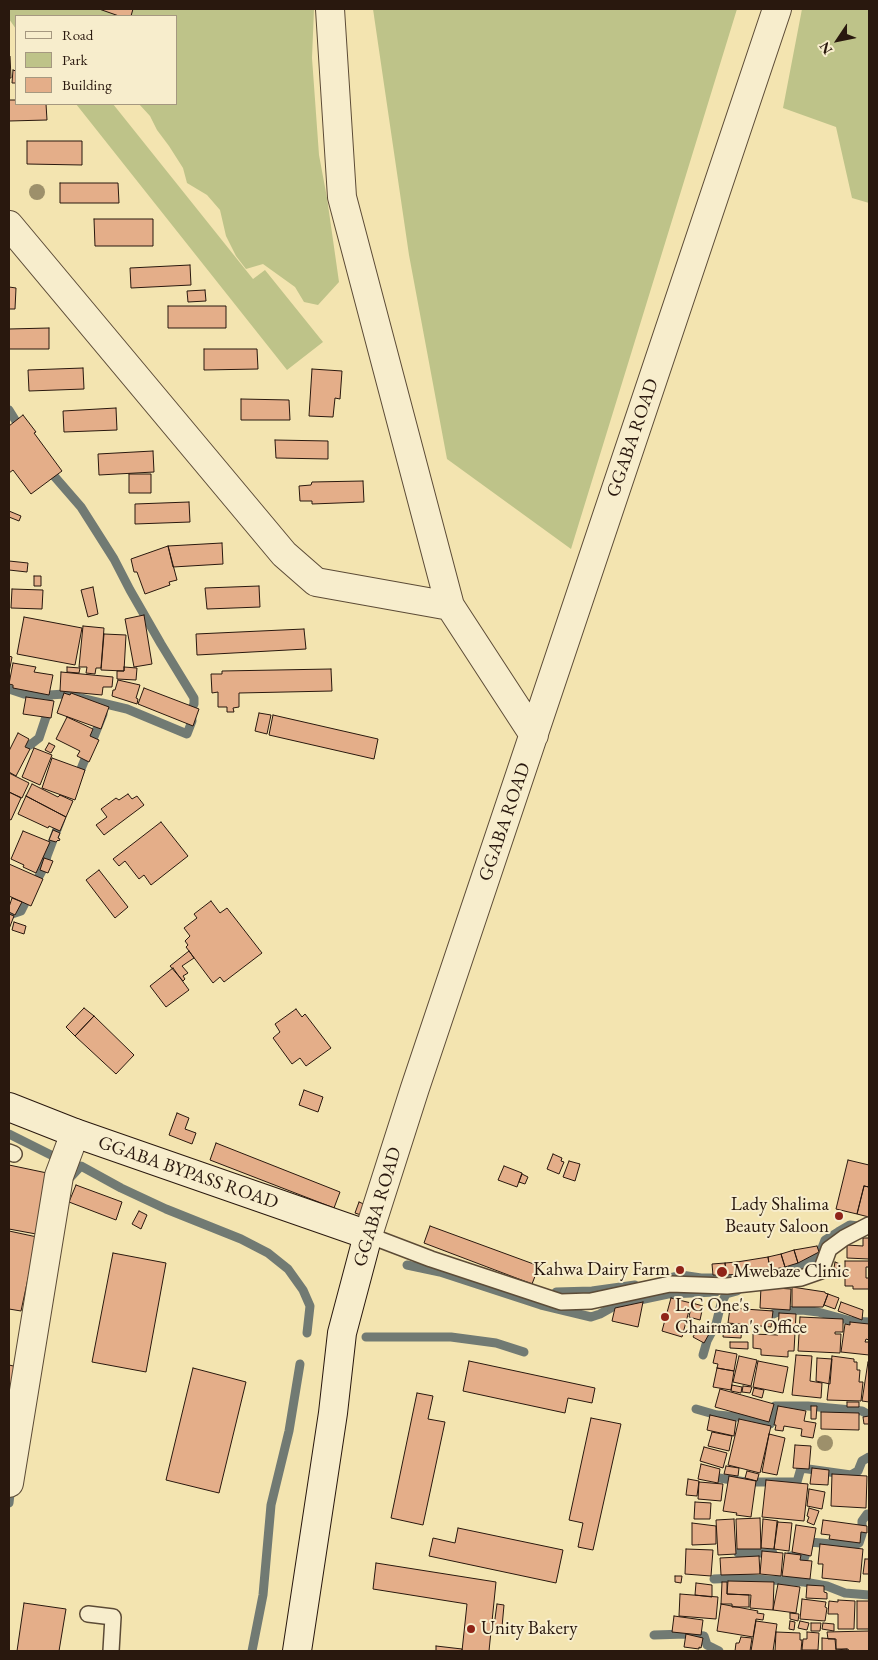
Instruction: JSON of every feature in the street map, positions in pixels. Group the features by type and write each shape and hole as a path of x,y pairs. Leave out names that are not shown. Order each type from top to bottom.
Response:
{"street":[{"path":"330,9 342,198 450,606 534,735"},
{"name":"GGABA ROAD","path":"297,1651 333,1413 342,1333 368,1235 777,9"},
{"path":"9,224 284,554 316,582 450,606"},
{"name":"GGABA BYPASS ROAD","path":"9,1108 75,1133 368,1235"},
{"path":"9,1483 59,1176 75,1133"}],"lane":[{"path":"368,1235 432,1260 561,1302 568,1302 591,1301 670,1284 727,1286 801,1278 821,1271 830,1249 844,1238 869,1225"},
{"path":"88,1614 113,1617 111,1651"}],"green space":[{"path":"9,9 314,9 312,58 319,155 339,282 318,305 304,302 295,287 263,264 246,269 236,256 226,236 220,210 207,195 187,183 183,168 157,130 150,116 140,105 178,105 178,15 15,15 15,28 9,19"},
{"path":"373,9 737,9 571,549 447,459 409,255"},
{"path":"802,9 869,9 869,203 852,198 836,127 783,108"},
{"path":"77,105 114,105 253,279 265,270 323,342 287,370"}],"building":[{"path":"99,9 133,9 131,15 116,15"},
{"path":"10,56 11,78 9,78"},
{"path":"13,70 15,71 15,83 12,83"},
{"path":"9,100 15,100 15,105 46,105 47,120 9,121"},
{"path":"27,141 82,141 82,165 27,164"},
{"path":"60,183 118,183 119,203 60,203"},
{"path":"94,219 153,219 153,246 95,246"},
{"path":"190,265 191,285 131,288 130,268"},
{"path":"9,287 16,288 15,309 9,309"},
{"path":"205,290 206,301 188,302 187,291"},
{"path":"168,306 226,306 226,328 168,328"},
{"path":"49,328 49,349 9,349 9,329"},
{"path":"204,349 257,349 258,369 204,370"},
{"path":"83,368 84,389 29,391 28,370"},
{"path":"312,369 342,371 340,399 335,398 333,417 309,416"},
{"path":"241,399 289,400 290,420 241,420"},
{"path":"116,408 117,430 64,432 63,411"},
{"path":"23,415 62,471 31,494 13,470 9,473 9,426"},
{"path":"275,440 328,441 328,459 276,458"},
{"path":"153,451 154,472 99,475 98,454"},
{"path":"129,474 151,474 151,493 129,493"},
{"path":"363,481 364,502 312,504 312,501 300,501 299,486 311,485 312,482"},
{"path":"189,502 190,522 135,524 135,504"},
{"path":"9,511 21,516 19,521 9,517"},
{"path":"222,543 223,564 173,567 168,546"},
{"path":"168,546 177,580 169,582 170,585 145,594 137,572 134,572 131,559"},
{"path":"9,561 28,563 27,572 9,570"},
{"path":"34,576 41,576 41,586 34,586"},
{"path":"259,586 260,607 207,609 205,588"},
{"path":"93,587 98,614 88,617 81,590"},
{"path":"12,589 43,590 42,609 11,608"},
{"path":"144,615 152,664 134,667 125,619"},
{"path":"24,617 82,628 75,665 17,654"},
{"path":"83,626 104,628 101,668 96,668 95,674 86,673 87,667 79,667"},
{"path":"304,629 306,649 197,655 196,634"},
{"path":"104,634 126,635 124,671 101,670"},
{"path":"9,656 12,657 9,673"},
{"path":"13,663 36,667 34,672 53,675 49,695 13,688 13,685 9,684"},
{"path":"67,667 80,668 79,673 67,672"},
{"path":"124,667 137,668 136,680 117,679 117,671 124,671"},
{"path":"331,669 332,691 239,693 239,707 233,708 234,712 227,712 227,707 218,707 218,692 212,693 211,674 222,674 222,671"},
{"path":"61,672 113,677 112,687 103,687 102,695 60,691"},
{"path":"118,680 140,685 136,698 138,699 137,704 112,696"},
{"path":"144,688 199,709 193,726 138,704"},
{"path":"64,693 70,695 71,693 109,707 101,729 57,713"},
{"path":"26,697 54,701 51,718 23,714"},
{"path":"259,713 271,715 267,734 255,731"},
{"path":"273,715 378,739 374,759 269,735"},
{"path":"67,717 93,729 90,736 99,740 89,762 77,756 80,751 56,739"},
{"path":"18,733 29,739 25,747 30,749 16,776 9,772 9,751"},
{"path":"49,743 55,746 51,753 45,750"},
{"path":"34,748 52,755 40,785 22,777"},
{"path":"52,758 85,770 75,800 42,788"},
{"path":"9,773 29,783 22,798 9,792"},
{"path":"32,784 58,797 60,795 73,801 66,817 26,796"},
{"path":"9,792 21,798 11,820 9,819"},
{"path":"128,794 132,799 137,796 144,805 104,835 96,825 107,817 101,809 116,798 119,800"},
{"path":"26,796 66,817 60,831 49,826 48,828 18,814"},
{"path":"161,822 188,856 151,885 144,875 139,879 125,861 119,866 113,859"},
{"path":"53,830 60,833 59,841 49,840"},
{"path":"23,831 50,842 36,873 11,859"},
{"path":"44,858 53,861 48,873 40,870"},
{"path":"9,864 43,879 31,906 9,896"},
{"path":"99,870 128,907 115,918 86,880"},
{"path":"12,898 22,902 15,915 9,912"},
{"path":"211,901 220,913 227,908 262,953 224,982 220,977 213,983 186,947 188,945 185,941 190,936 184,928 197,918 194,914"},
{"path":"9,914 14,916 9,929"},
{"path":"14,922 26,926 24,934 12,930"},
{"path":"189,951 194,958 182,966 188,973 183,976 185,979 183,981 170,966"},
{"path":"173,968 189,990 166,1007 150,986"},
{"path":"84,1008 94,1016 75,1036 66,1027"},
{"path":"296,1009 302,1017 305,1014 331,1048 306,1066 300,1058 292,1064 273,1038 280,1032 275,1024"},
{"path":"94,1016 134,1055 116,1074 75,1036"},
{"path":"304,1090 323,1097 318,1112 299,1105"},
{"path":"177,1113 189,1118 185,1129 196,1133 192,1144 169,1135"},
{"path":"216,1143 340,1192 334,1208 210,1160"},
{"path":"553,1154 562,1158 561,1161 564,1162 559,1174 547,1169"},
{"path":"848,1160 869,1165 869,1187 864,1186 857,1214 836,1209"},
{"path":"569,1161 580,1164 575,1181 563,1177"},
{"path":"9,1165 47,1173 36,1234 9,1229"},
{"path":"504,1166 522,1173 517,1187 498,1180"},
{"path":"522,1174 528,1177 525,1184 519,1182"},
{"path":"76,1185 122,1202 116,1220 69,1202"},
{"path":"864,1186 869,1187 869,1217 857,1214"},
{"path":"359,1202 371,1207 367,1217 355,1213"},
{"path":"139,1211 147,1215 141,1229 132,1224"},
{"path":"430,1226 539,1266 532,1284 424,1243"},
{"path":"9,1231 37,1237 21,1311 9,1309"},
{"path":"863,1238 869,1238 869,1259 847,1258 847,1245 863,1246"},
{"path":"817,1246 819,1252 798,1263 794,1250"},
{"path":"794,1250 798,1263 785,1267 781,1254"},
{"path":"113,1253 166,1263 146,1372 92,1362"},
{"path":"781,1254 785,1267 770,1270 768,1257"},
{"path":"768,1257 770,1270 739,1274 737,1262"},
{"path":"845,1261 869,1261 869,1267 866,1267 866,1278 869,1278 869,1289 853,1289 853,1286 845,1286"},
{"path":"737,1262 739,1274 726,1275 725,1263"},
{"path":"835,1262 840,1264 839,1269 834,1268"},
{"path":"725,1263 726,1275 713,1275 712,1264"},
{"path":"761,1287 791,1289 790,1310 760,1308"},
{"path":"792,1287 825,1292 828,1294 823,1307 792,1307"},
{"path":"828,1294 839,1298 835,1309 824,1305"},
{"path":"671,1298 691,1303 682,1337 662,1331"},
{"path":"643,1302 638,1327 612,1321 615,1308"},
{"path":"841,1302 863,1310 862,1320 838,1311"},
{"path":"692,1303 703,1306 700,1320 689,1317"},
{"path":"730,1308 773,1311 771,1327 728,1323"},
{"path":"779,1313 796,1314 794,1351 788,1351 788,1357 761,1355 761,1349 753,1348 753,1334 778,1335"},
{"path":"800,1317 843,1319 843,1332 835,1332 835,1334 841,1334 840,1353 798,1351"},
{"path":"850,1322 869,1324 869,1340 866,1339 865,1342 869,1342 869,1355 841,1352 845,1324 850,1325"},
{"path":"724,1324 742,1325 741,1338 723,1337"},
{"path":"698,1328 709,1334 704,1343 693,1337"},
{"path":"730,1342 748,1342 748,1349 730,1348"},
{"path":"716,1350 737,1354 734,1371 717,1368 718,1364 713,1363"},
{"path":"796,1355 812,1356 810,1381 822,1383 821,1398 792,1395"},
{"path":"739,1356 757,1360 751,1386 733,1382"},
{"path":"832,1356 854,1359 854,1362 857,1362 857,1370 860,1370 859,1382 863,1382 861,1401 827,1400"},
{"path":"817,1358 832,1359 830,1384 816,1381"},
{"path":"469,1361 595,1388 592,1403 568,1398 565,1413 463,1391"},
{"path":"758,1361 788,1367 783,1393 753,1387"},
{"path":"869,1362 869,1402 862,1401"},
{"path":"9,1365 22,1368 9,1402"},
{"path":"193,1368 246,1382 219,1493 166,1480"},
{"path":"717,1368 734,1371 731,1390 713,1387"},
{"path":"732,1385 742,1387 741,1393 731,1391"},
{"path":"743,1386 752,1387 750,1393 742,1392"},
{"path":"754,1388 764,1390 762,1398 752,1395"},
{"path":"720,1389 774,1404 769,1422 715,1407"},
{"path":"417,1393 433,1396 428,1419 445,1422 423,1525 391,1518"},
{"path":"847,1402 859,1402 859,1407 847,1407"},
{"path":"778,1406 806,1411 804,1421 816,1423 813,1438 801,1436 802,1429 784,1426 783,1431 775,1430 776,1425 774,1425"},
{"path":"811,1406 817,1406 816,1419 811,1419"},
{"path":"821,1412 859,1413 859,1430 821,1429"},
{"path":"710,1415 736,1421 734,1436 707,1430"},
{"path":"869,1416 869,1424 864,1424 863,1417"},
{"path":"591,1418 621,1424 593,1550 578,1547 583,1523 569,1520"},
{"path":"739,1419 771,1426 760,1473 728,1465"},
{"path":"712,1432 732,1436 729,1451 708,1446"},
{"path":"769,1434 785,1438 777,1475 762,1472"},
{"path":"795,1445 811,1446 809,1469 793,1468"},
{"path":"704,1447 727,1453 723,1468 700,1461"},
{"path":"701,1464 720,1469 718,1483 698,1479"},
{"path":"726,1466 739,1468 738,1476 724,1474"},
{"path":"812,1468 829,1470 828,1485 810,1484"},
{"path":"747,1471 759,1474 757,1481 745,1478"},
{"path":"832,1474 867,1476 866,1508 831,1506"},
{"path":"729,1476 756,1481 751,1517 723,1511"},
{"path":"688,1479 699,1481 697,1496 686,1495"},
{"path":"766,1480 808,1484 804,1521 762,1517"},
{"path":"699,1482 723,1484 721,1501 698,1499"},
{"path":"809,1489 825,1492 822,1509 807,1506"},
{"path":"695,1502 711,1503 710,1519 694,1519"},
{"path":"809,1508 819,1511 814,1525 807,1522"},
{"path":"760,1518 761,1549 737,1549 736,1519"},
{"path":"734,1519 736,1554 718,1555 716,1520"},
{"path":"763,1519 778,1521 774,1549 761,1548"},
{"path":"823,1520 867,1526 867,1533 861,1532 860,1543 829,1539 830,1535 821,1534"},
{"path":"777,1522 792,1523 789,1551 774,1549"},
{"path":"692,1523 716,1526 716,1544 692,1545"},
{"path":"796,1525 816,1528 811,1556 792,1552"},
{"path":"458,1528 563,1550 556,1583 429,1556 433,1538 455,1543"},
{"path":"820,1544 863,1549 860,1582 822,1578 823,1564 818,1564"},
{"path":"686,1549 713,1550 711,1576 685,1574"},
{"path":"762,1551 783,1553 781,1576 760,1574"},
{"path":"785,1553 801,1555 800,1560 812,1561 810,1579 782,1576"},
{"path":"759,1556 760,1574 721,1575 720,1558"},
{"path":"865,1559 869,1559 869,1574 863,1574"},
{"path":"376,1563 496,1582 489,1651 462,1651 467,1604 373,1589"},
{"path":"675,1576 682,1576 681,1583 675,1582"},
{"path":"728,1581 774,1582 773,1610 750,1608 751,1595 727,1594"},
{"path":"722,1582 727,1582 727,1594 749,1595 749,1607 732,1607 732,1604 721,1604"},
{"path":"696,1583 712,1585 712,1597 695,1595"},
{"path":"778,1584 800,1587 796,1613 773,1610"},
{"path":"807,1585 824,1586 827,1599 806,1598"},
{"path":"680,1594 718,1597 716,1619 679,1616"},
{"path":"802,1599 826,1602 825,1621 800,1619"},
{"path":"838,1600 855,1601 854,1629 838,1629 838,1614 828,1614 829,1601 838,1602"},
{"path":"857,1601 869,1601 869,1629 857,1629"},
{"path":"24,1603 66,1609 59,1651 17,1651"},
{"path":"497,1604 504,1605 502,1627 494,1626"},
{"path":"721,1604 758,1611 757,1613 764,1614 763,1620 756,1619 753,1637 717,1631"},
{"path":"790,1613 799,1614 798,1621 790,1619"},
{"path":"674,1616 703,1620 701,1635 672,1632"},
{"path":"756,1621 777,1624 773,1651 751,1651"},
{"path":"790,1621 795,1622 794,1630 789,1629"},
{"path":"800,1621 809,1623 807,1630 798,1628"},
{"path":"811,1623 821,1623 820,1631 811,1631"},
{"path":"823,1623 834,1624 834,1631 822,1629"},
{"path":"869,1631 869,1651 836,1649 836,1639 828,1639 827,1632"},
{"path":"776,1632 800,1633 800,1640 802,1640 801,1651 775,1651"},
{"path":"807,1632 819,1633 818,1650 802,1650 803,1639 807,1639"},
{"path":"686,1634 703,1638 701,1648 684,1647"},
{"path":"741,1637 752,1638 750,1651 735,1651 736,1643 739,1643"},
{"path":"822,1638 835,1639 836,1650 847,1649 847,1651 822,1651"},
{"path":"436,1646 462,1649 462,1651 436,1651"}],"waterway":[{"path":"9,410 22,431"},
{"path":"48,469 81,507 114,559 161,644 194,698 191,710 192,721 187,734 127,709 102,703 103,714 77,779"},
{"path":"9,689 24,694 49,695"},
{"path":"30,745 39,738 46,717 49,695 65,694 102,703"},
{"path":"9,915 21,911 44,867 61,819"},
{"path":"9,1134 53,1156"},
{"path":"67,1181 81,1166 121,1188 166,1209 241,1239 268,1253 288,1269 303,1290 310,1306 307,1333"},
{"path":"665,1279 681,1275 701,1278 728,1278 788,1269 812,1261 820,1253 825,1240 838,1232 850,1225 858,1226 863,1224"},
{"path":"407,1265 440,1272 541,1305 591,1317 616,1305 668,1294 716,1292"},
{"path":"556,1292 592,1291 635,1285"},
{"path":"703,1355 726,1294 737,1291"},
{"path":"773,1314 780,1311 802,1310 818,1312 851,1321 869,1322"},
{"path":"366,1337 451,1337 496,1343 524,1352"},
{"path":"252,1651 263,1595 271,1505 289,1431 300,1364"},
{"path":"696,1409 717,1415 739,1417 770,1424 775,1406 808,1406 862,1411 869,1415"},
{"path":"719,1478 746,1482 797,1482 801,1468 851,1475 858,1471 862,1461 869,1457"},
{"path":"9,1503 11,1485"},
{"path":"790,1556 804,1559 810,1542 853,1546 859,1543 862,1534 862,1521 869,1514"},
{"path":"738,1553 773,1553"},
{"path":"714,1579 737,1578 804,1582 827,1586 845,1593 869,1595"},
{"path":"654,1635 686,1634 704,1636 707,1645 719,1651"}],"place":[{"name":"Lady Shalima Beauty Saloon","path":"839,1216"},
{"name":"Kahwa Dairy Farm","path":"680,1270"},
{"name":"Mwebaze Clinic","path":"722,1272"},
{"name":"L.C One's Chairman's Office","path":"665,1317"},
{"name":"Unity Bakery","path":"471,1629"}]}
